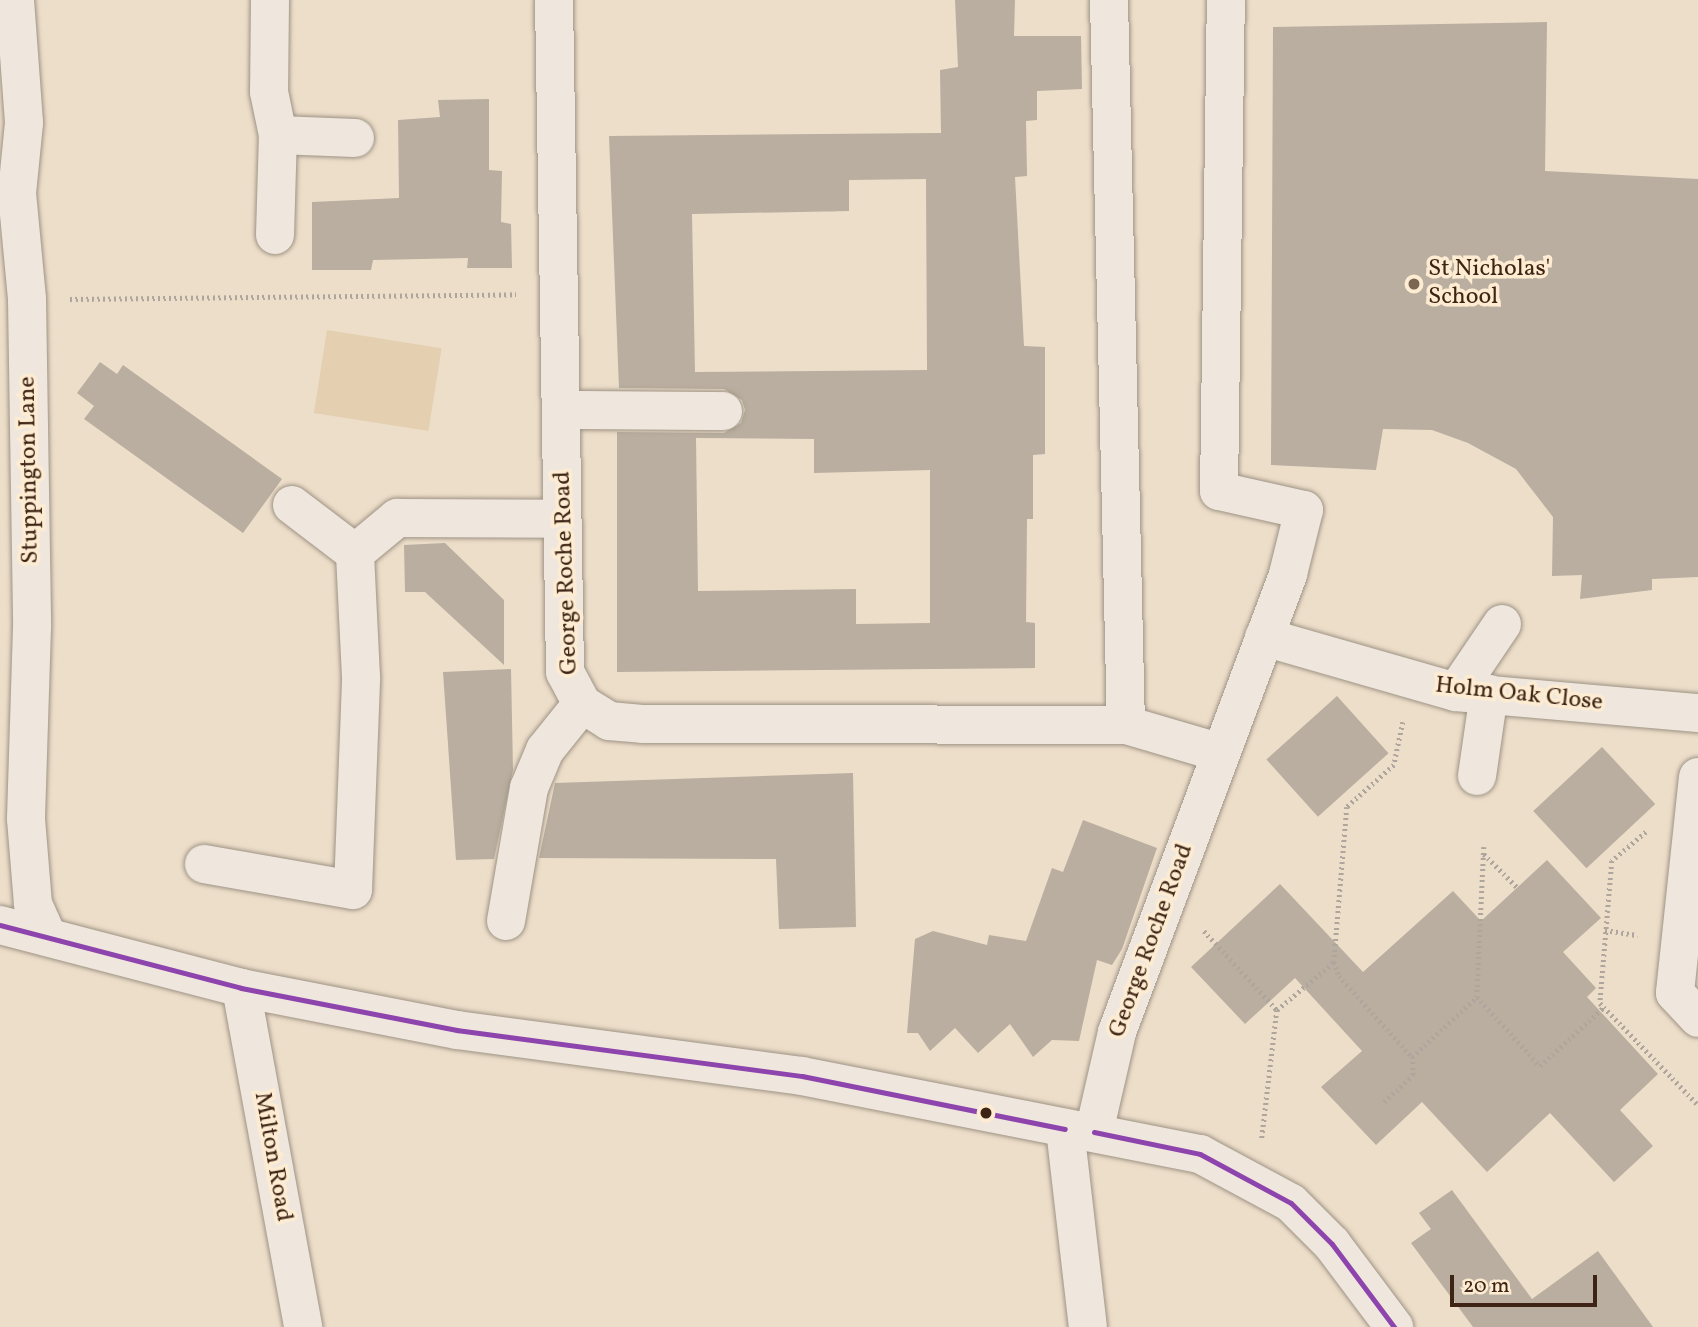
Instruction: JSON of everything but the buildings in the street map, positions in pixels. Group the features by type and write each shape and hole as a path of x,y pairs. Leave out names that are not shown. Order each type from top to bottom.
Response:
{"street":[{"name":"Stuppington Lane","path":"15,0 24,123 8,191 27,299 32,626 26,819 33,904 48,937"},
{"path":"270,0 269,92 278,135 275,235"},
{"name":"George Roche Road","path":"554,0 565,410 562,519 565,672 582,704 609,721 642,724 1126,725 1221,753"},
{"path":"1109,0 1126,725"},
{"name":"George Roche Road","path":"1088,1327 1079,1130 1288,574 1304,510 1220,491 1226,0"},
{"path":"278,135 355,138"},
{"path":"565,410 723,411"},
{"path":"204,864 353,890 361,677 355,553 292,505"},
{"path":"355,553 397,517 562,519"},
{"path":"1478,776 1473,693 1502,624"},
{"name":"Holm Oak Close","path":"1264,637 1370,672 1473,693 1698,713"},
{"path":"506,920 529,788 545,750 582,704"},
{"path":"1698,777 1675,993 1698,1018"},
{"path":"0,925 241,988 457,1030 802,1076 1200,1154 1290,1203 1332,1244 1394,1327"},
{"name":"Milton Road","path":"241,988 303,1327"}],"path":[{"path":"27,299 562,293"},
{"path":"1384,1102 1413,1075 1412,1057 1339,976 1334,962 1346,807 1394,765 1405,711"},
{"path":"1477,997 1540,1066 1604,1007 1612,861 1653,826"},
{"path":"1412,1057 1477,997 1484,847"},
{"path":"1484,854 1518,888"},
{"path":"1195,921 1277,1010"},
{"path":"1260,1148 1277,1010 1334,962"},
{"path":"1604,1007 1698,1105"}],"shaded area":[{"path":"327,330 442,348 428,431 314,413"}],"transit line":[{"path":"0,925 241,988 457,1030 802,1076 1065,1129"},
{"path":"1094,1132 1200,1154 1291,1203 1332,1244 1394,1327"}],"place":[{"name":"St Nicholas' School","path":"1414,284"}]}
